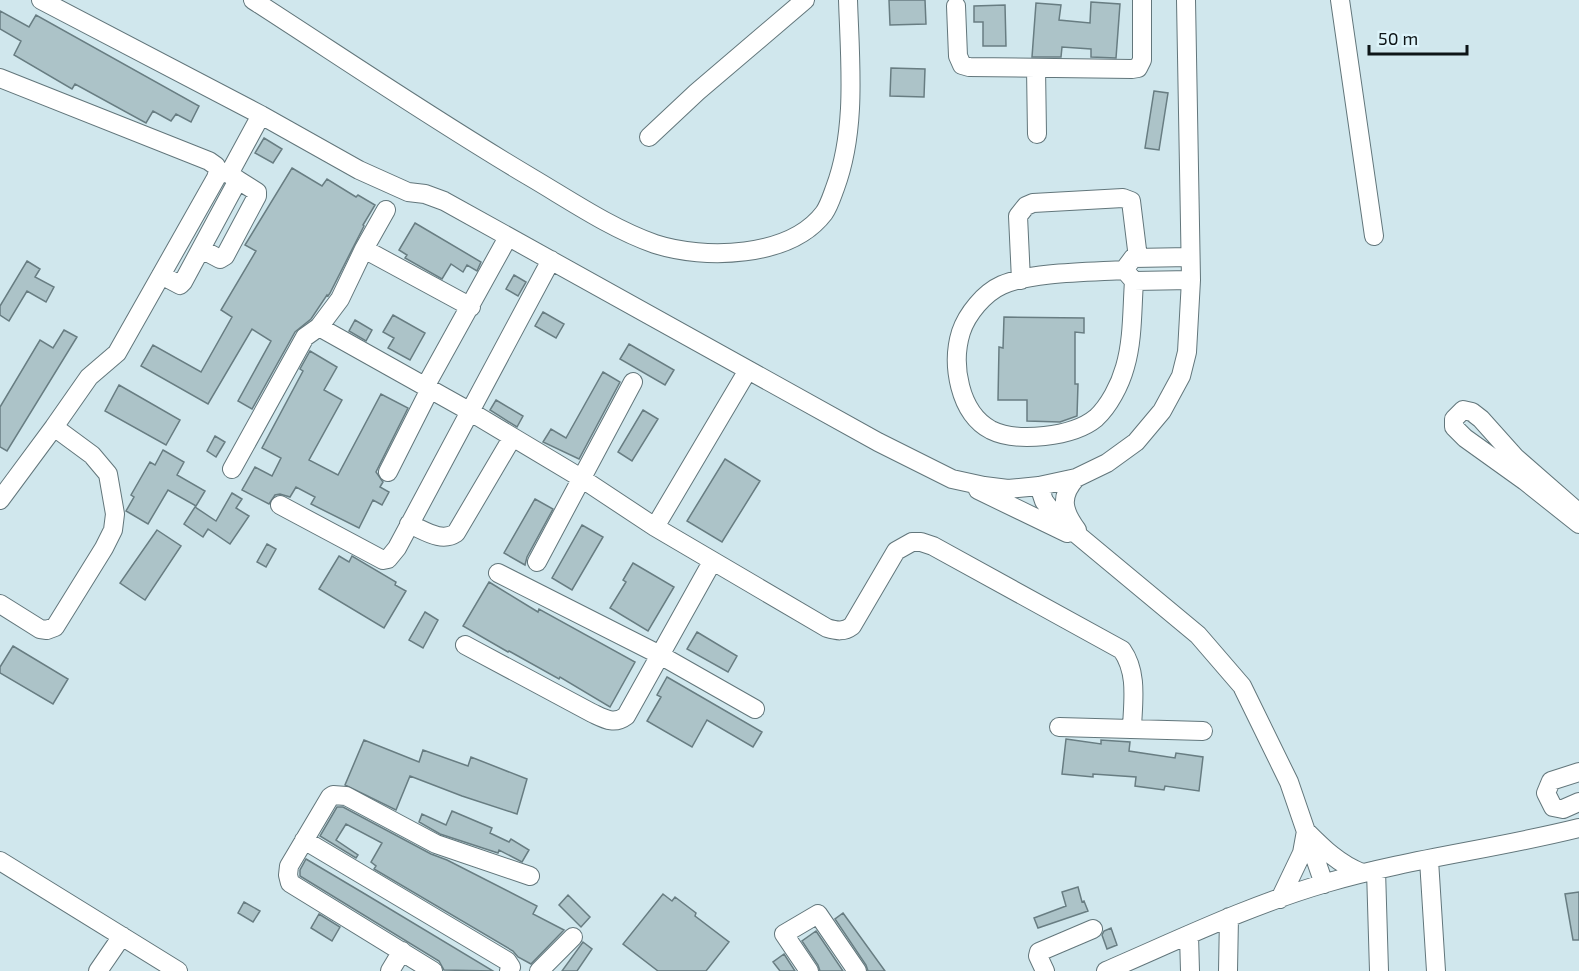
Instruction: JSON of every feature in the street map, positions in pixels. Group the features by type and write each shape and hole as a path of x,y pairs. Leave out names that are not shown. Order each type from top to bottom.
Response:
{"street":[{"path":"40,0 261,115 373,177 408,192 425,194 444,201 878,442 1086,542"},
{"path":"254,0 471,142 614,226 655,244 697,254 730,253 762,248 793,238 810,228 825,211 842,168 847,145 850,102 848,0"},
{"path":"649,137 697,92 805,0"},
{"path":"956,6 958,56 962,65 969,67 1138,68 1142,60 1142,0"},
{"path":"952,479 1008,489 1039,486 1076,478 1107,464 1136,442 1162,411 1181,376 1187,352 1191,280 1186,0"},
{"path":"1340,0 1374,236"},
{"path":"1036,68 1037,134"},
{"path":"0,78 209,161 228,175 254,189 257,196 225,256 220,259 201,249"},
{"path":"161,275 180,285 201,249 228,175 261,115"},
{"path":"0,500 88,377 117,353 216,178 228,175"},
{"path":"1021,280 1018,216 1026,206 1033,203 1123,198 1131,201 1138,258"},
{"path":"232,469 305,337 319,327 340,299 386,210"},
{"path":"388,472 428,388 508,237"},
{"path":"364,249 471,307"},
{"path":"1190,257 1132,258 1129,275 1125,367 1113,396 1095,418 1072,431 1034,437 1010,436 990,429 971,412 961,393 958,373 957,351 961,331 972,312 986,296 1002,285 1030,277 1129,275 1191,280"},
{"path":"280,505 383,560 392,556 550,260"},
{"path":"319,327 469,411 712,562 827,628 836,631 846,630 852,626 860,616 896,551 912,542 933,546 1122,650 1131,669 1134,683 1132,728"},
{"path":"655,527 748,370"},
{"path":"537,562 633,382"},
{"path":"1579,513 1515,457 1472,412 1463,410 1454,419 1454,426 1465,438 1525,481 1579,524"},
{"path":"0,604 40,629 47,630 55,627 113,530 115,514 108,474 92,455 54,427"},
{"path":"409,524 442,537 449,537 456,533 512,438"},
{"path":"1076,478 1065,495 1065,504 1067,516 1086,542"},
{"path":"1039,486 1044,501 1056,517 1198,635 1242,686 1289,782 1324,884"},
{"path":"465,645 610,721 620,720 626,716 712,562"},
{"path":"498,573 660,655 754,709"},
{"path":"1059,727 1203,731"},
{"path":"1579,772 1551,781 1546,793 1553,807 1559,809 1579,802"},
{"path":"433,971 291,883 288,875 289,866 330,798 339,795 346,796 436,843 530,876"},
{"path":"1106,971 1229,917 1324,884 1369,872 1579,828"},
{"path":"1306,831 1334,858 1349,868 1369,872"},
{"path":"1280,899 1302,853 1306,831"},
{"path":"304,840 507,961 511,967 509,971"},
{"path":"1429,860 1436,971"},
{"path":"0,861 178,971"},
{"path":"1369,872 1379,971"},
{"path":"809,971 784,934 818,914 857,971"},
{"path":"1228,971 1229,917"},
{"path":"1045,971 1038,956 1040,952 1093,929"},
{"path":"1189,935 1191,971"},
{"path":"98,971 122,936"},
{"path":"539,971 573,937"},
{"path":"390,971 402,951"}],"building":[{"path":"889,0 925,0 926,24 890,25"},
{"path":"1091,2 1120,4 1116,58 1091,57 1091,49 1062,47 1061,57 1032,57 1036,3 1061,5 1059,20 1090,23"},
{"path":"1005,5 1006,46 983,46 983,22 974,22 974,6"},
{"path":"0,11 29,27 36,15 199,106 191,122 176,114 171,121 153,111 146,123 75,84 72,89 14,55 21,41 0,29"},
{"path":"891,68 925,69 924,97 890,96"},
{"path":"1154,91 1168,93 1159,150 1145,148"},
{"path":"264,138 282,149 273,163 255,153"},
{"path":"292,168 322,186 327,179 356,197 358,195 375,205 330,293 311,319 295,332 252,409 238,401 271,341 252,329 208,404 141,366 153,345 201,372 232,317 221,310 256,251 245,245"},
{"path":"415,223 481,262 477,271 467,265 463,272 451,264 442,279 405,258 407,255 399,250"},
{"path":"27,261 40,269 35,277 54,287 46,302 27,291 9,321 0,315 0,306"},
{"path":"514,275 526,282 518,296 506,289"},
{"path":"543,312 564,324 556,338 535,326"},
{"path":"393,315 425,333 410,360 388,348 394,338 383,332"},
{"path":"1004,317 1084,318 1084,333 1075,332 1077,416 1060,422 1027,421 1027,400 998,400 999,347 1003,348"},
{"path":"355,320 372,330 366,341 349,331"},
{"path":"64,330 77,337 7,451 0,447 0,407 40,340 53,348"},
{"path":"629,344 674,370 665,385 620,359"},
{"path":"310,351 337,367 324,390 342,400 309,460 338,475 381,394 408,408 376,472 383,482 380,487 389,492 382,505 373,500 359,528 311,504 315,497 296,487 290,497 275,495 269,504 242,490 255,467 272,476 281,458 262,448 303,371 300,369"},
{"path":"603,372 620,382 579,459 543,442 551,429 566,438"},
{"path":"119,385 180,420 166,445 105,411"},
{"path":"496,400 523,416 517,427 490,410"},
{"path":"643,410 658,419 632,461 618,452"},
{"path":"215,436 225,442 216,457 207,451"},
{"path":"163,450 184,462 177,475 205,491 196,506 168,490 148,524 126,511 134,497 131,495 150,462 155,465"},
{"path":"725,459 760,481 722,542 687,521"},
{"path":"232,493 242,499 236,508 249,516 230,544 208,529 203,537 184,524 195,507 216,521"},
{"path":"535,499 553,509 525,565 504,553"},
{"path":"582,525 603,537 572,590 552,578"},
{"path":"157,530 181,546 145,600 120,583"},
{"path":"267,544 276,549 266,567 257,562"},
{"path":"339,556 349,562 352,556 396,582 395,585 406,591 384,628 319,589"},
{"path":"633,563 674,587 648,631 610,608 626,582 623,580"},
{"path":"489,582 538,612 539,609 635,662 610,707 560,677 559,679 463,626"},
{"path":"425,612 438,620 423,648 409,640"},
{"path":"697,632 737,656 728,672 687,649"},
{"path":"13,646 68,679 53,704 0,673 0,667"},
{"path":"667,677 762,732 753,747 707,720 692,747 647,721 661,697 657,695"},
{"path":"1066,739 1101,744 1101,740 1130,742 1129,751 1175,758 1176,753 1203,757 1199,791 1165,786 1164,790 1135,786 1136,777 1062,774"},
{"path":"364,740 419,762 423,750 468,766 471,757 527,779 517,814 410,776 396,810 345,785"},
{"path":"337,807 343,807 431,854 537,906 533,914 564,930 531,964 518,957 513,951 374,869 376,866 371,862 382,843 346,824 336,840 358,855 356,858 320,836"},
{"path":"452,811 492,828 490,833 509,842 511,839 529,850 522,862 499,850 498,853 440,834 419,822 422,814 446,825"},
{"path":"306,859 493,971 444,970 439,961 300,876 300,870"},
{"path":"1078,887 1082,902 1084,901 1088,911 1038,928 1034,918 1066,906 1062,892"},
{"path":"1579,892 1579,940 1573,940 1565,894"},
{"path":"663,894 672,901 675,897 729,942 706,971 658,971 623,944"},
{"path":"568,895 590,917 581,927 559,905"},
{"path":"244,902 260,911 253,922 238,913"},
{"path":"843,913 885,971 868,971 835,919"},
{"path":"319,914 340,927 332,941 311,928"},
{"path":"1111,928 1117,945 1107,949 1102,935 1104,931"},
{"path":"816,931 843,971 820,971 802,941"},
{"path":"583,942 592,949 577,971 562,971"},
{"path":"784,954 795,971 780,971 773,962"}]}
